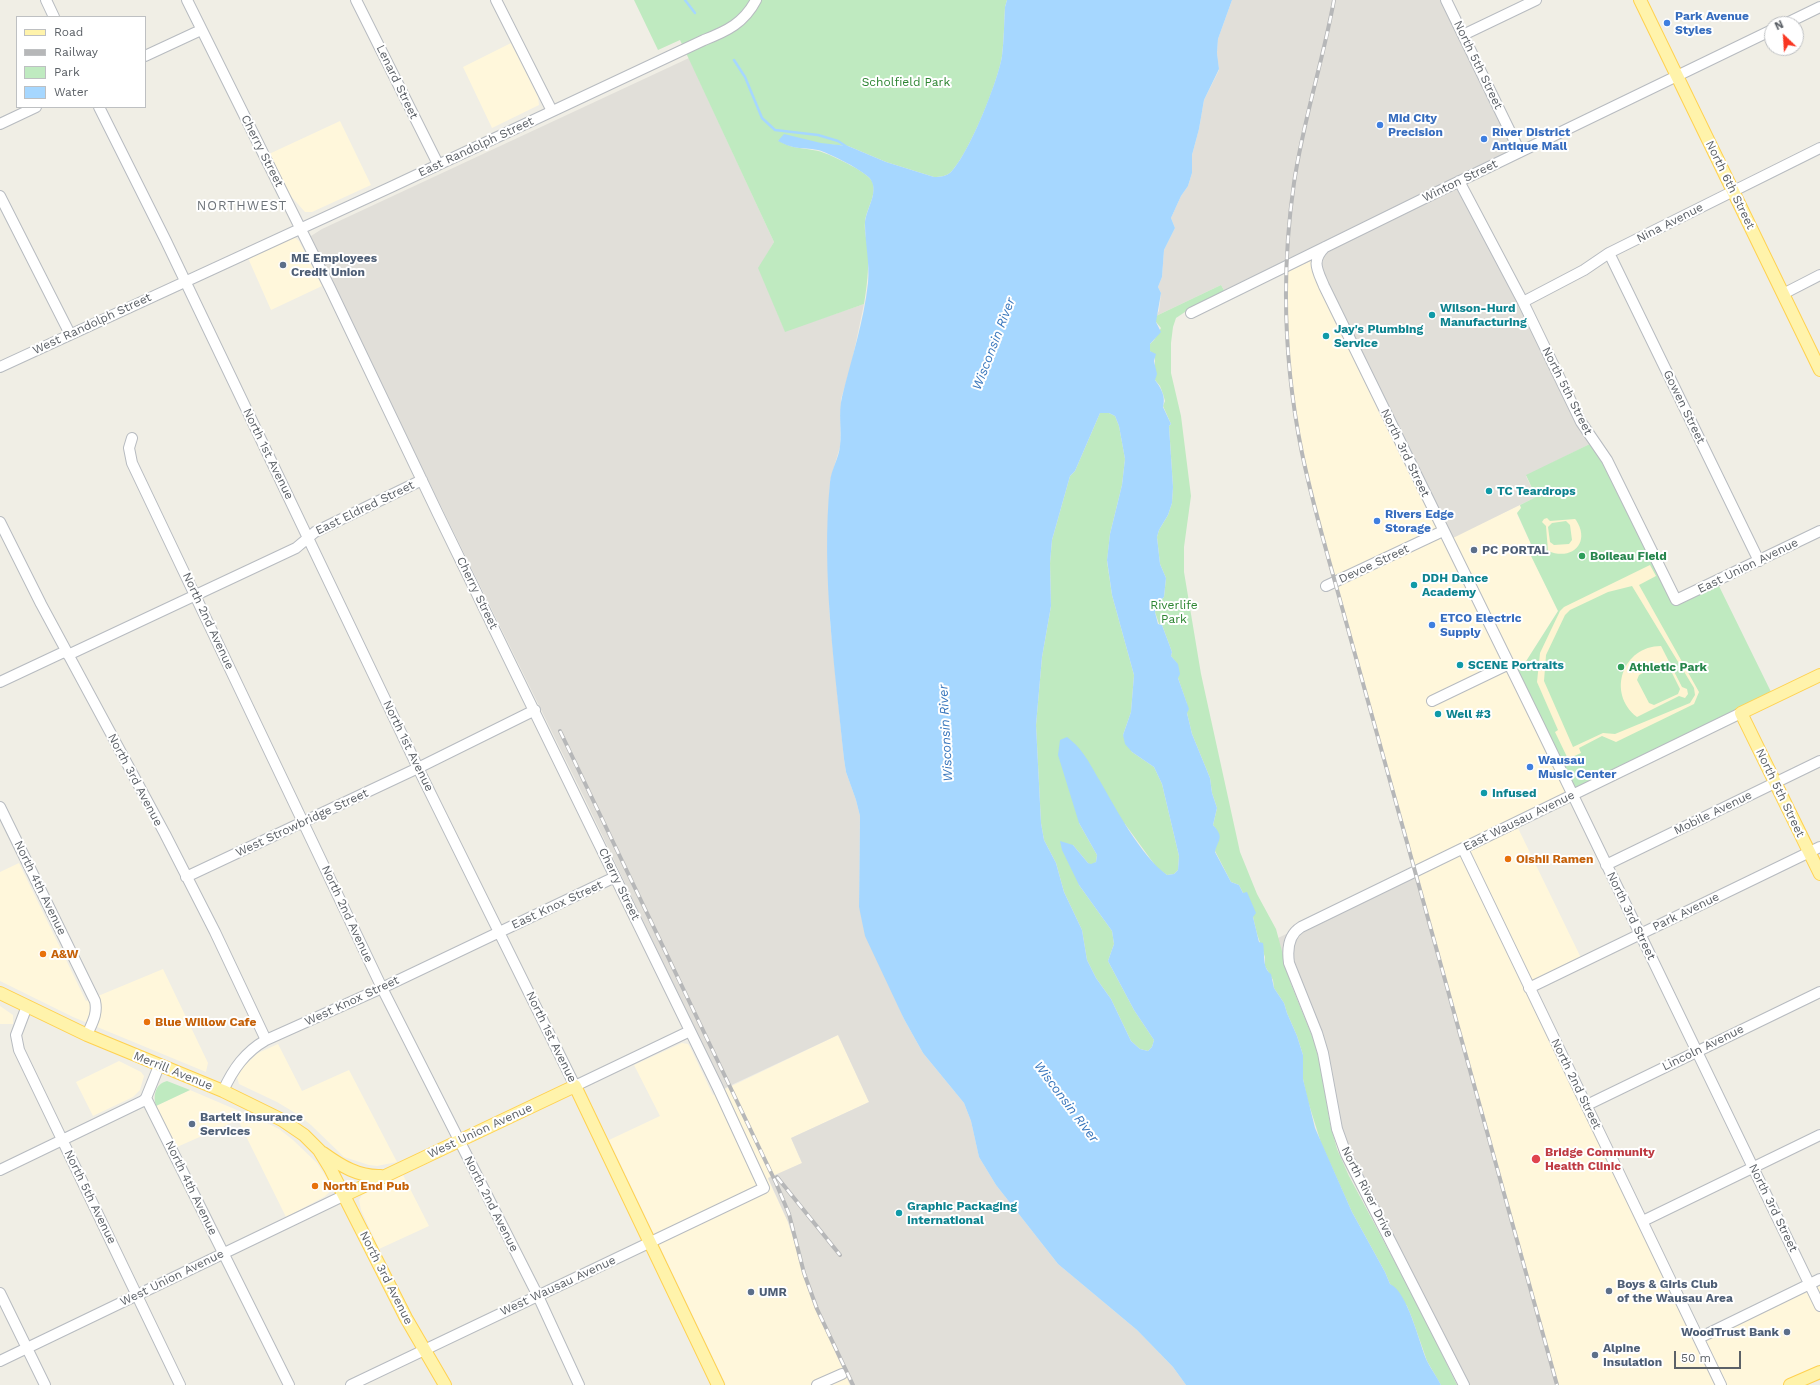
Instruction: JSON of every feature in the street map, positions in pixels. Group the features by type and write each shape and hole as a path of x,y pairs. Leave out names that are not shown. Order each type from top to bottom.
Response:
{"main road":[{"name":"North 6th Street","path":"1640,0 1820,370"},
{"name":"East Wausau Avenue","path":"1741,713 1820,675"},
{"path":"1756,744 1750,724 1753,714 1820,679"},
{"name":"North 5th Street","path":"1741,713 1776,783 1815,850 1820,874"},
{"name":"Merrill Avenue","path":"0,993 87,1035 159,1066 223,1091 284,1121 304,1134 319,1150 330,1168"},
{"name":"West Union Avenue","path":"344,1195 575,1086"},
{"name":"North 1st Avenue","path":"575,1086 718,1385"},
{"path":"319,1150 341,1165 359,1174 368,1176 385,1176"},
{"name":"North 3rd Avenue","path":"330,1168 406,1318 445,1385"},
{"path":"1790,1385 1820,1372"}],"street":[{"path":"46,0 54,16"},
{"name":"Cherry Street","path":"186,0 300,228 535,710 764,1188"},
{"name":"Lenard Street","path":"356,0 438,164"},
{"path":"496,0 552,111"},
{"name":"East Randolph Street","path":"185,281 732,28 747,15 756,0"},
{"name":"North 5th Street","path":"1446,0 1520,152"},
{"path":"1463,34 1536,0"},
{"path":"1801,16 1820,7"},
{"path":"146,56 201,30"},
{"name":"Winton Street","path":"1191,313 1459,181 1764,34"},
{"path":"0,124 34,108"},
{"name":"North 1st Avenue","path":"99,108 185,281 418,768 575,1086"},
{"name":"Nina Avenue","path":"1523,302 1584,270 1609,253 1820,148"},
{"name":"North 5th Street","path":"1459,181 1523,302 1581,422 1607,460 1676,600"},
{"path":"0,196 70,334"},
{"name":"North 3rd Street","path":"1326,247 1316,260 1318,273 1820,1306"},
{"name":"Gowen Street","path":"1609,253 1759,561"},
{"path":"1783,294 1820,275"},
{"name":"West Randolph Street","path":"0,367 185,281"},
{"name":"North 2nd Avenue","path":"132,438 129,448 132,463 382,988 538,1296 579,1385"},
{"name":"East Eldred Street","path":"0,682 196,595 296,548 315,532 422,480"},
{"name":"North 3rd Avenue","path":"0,522 67,653 186,877 266,1040"},
{"name":"Devoe Street","path":"1326,586 1443,531"},
{"name":"East Union Avenue","path":"1676,600 1820,531"},
{"path":"1432,701 1509,664"},
{"name":"West Strowbridge Street","path":"186,877 418,768 535,710"},
{"name":"East Wausau Avenue","path":"1289,942 1295,931 1301,927 1741,713"},
{"name":"Mobile Avenue","path":"1606,865 1820,761"},
{"name":"North 4th Avenue","path":"0,807 94,1001 96,1011 95,1018 87,1035"},
{"name":"North 2nd Street","path":"1462,849 1721,1385"},
{"name":"Park Avenue","path":"1530,988 1815,850"},
{"name":"East Knox Street","path":"499,932 615,877"},
{"name":"West Knox Street","path":"223,1091 238,1063 250,1051 266,1040 382,988 499,932"},
{"name":"North River Drive","path":"1289,942 1288,951 1290,966 1317,1033 1323,1053 1341,1143 1358,1180 1391,1241 1464,1385"},
{"name":"Lincoln Avenue","path":"1586,1105 1820,992"},
{"name":"North 5th Avenue","path":"27,1006 16,1035 18,1048 180,1385"},
{"path":"575,1086 690,1031"},
{"path":"0,1170 136,1106 146,1098 159,1066"},
{"name":"North 4th Avenue","path":"146,1098 289,1385"},
{"path":"1643,1221 1820,1135"},
{"name":"West Wausau Avenue","path":"351,1385 764,1188"},
{"name":"West Union Avenue","path":"0,1361 344,1195"},
{"path":"1699,1338 1820,1279"},
{"path":"0,1293 45,1385"},
{"path":"817,1385 842,1374"}],"shaded area":[{"path":"1232,0 1452,0 1523,149 1461,180 1596,441 1526,476 1536,497 1449,540 1313,260 1286,272 1225,292 1221,285 1156,316 1159,311 1161,293 1158,287 1162,277 1164,250 1175,228 1171,218 1181,196 1188,186 1192,173 1192,155 1199,129 1204,100 1219,70 1217,53 1218,39"},
{"path":"511,43 538,97 539,105 492,128 463,67"},
{"path":"689,58 774,242 759,268 785,331 864,304 851,366 841,399 840,447 830,481 828,561 830,621 844,759 846,772 860,816 859,907 904,1019 923,1053 964,1103 971,1121 979,1157 996,1185 1058,1264 1137,1330 1173,1367 1186,1385 850,1385 822,1323 788,1222 768,1178 802,1163 791,1138 869,1102 838,1035 723,1089 584,797 311,242 311,236 322,229"},
{"path":"340,121 371,185 312,212 305,212 289,194 269,154"},
{"path":"294,237 299,241 322,286 271,310 248,258"},
{"path":"1312,260 1449,539 1520,505 1521,508 1517,514 1535,553 1531,555 1558,611 1523,666 1513,671 1574,795 1516,824 1583,962 1529,987 1698,1338 1820,1279 1820,1370 1788,1385 1557,1385 1307,479 1291,381 1286,322 1286,272"},
{"path":"19,863 86,1001 163,969 208,1063 206,1072 73,1017 0,981 0,872"},
{"path":"1415,872 1557,1385 1457,1385 1429,1327 1341,1159 1330,1123 1317,1051 1288,974 1278,938"},
{"path":"0,1006 13,1015 13,1024 0,1024"},
{"path":"838,1035 869,1102 791,1138 802,1163 768,1179 788,1222 822,1323 851,1385 726,1385 609,1140 660,1116 634,1065 682,1043 688,1044 713,1095"},
{"path":"278,1044 302,1091 349,1070 397,1162 377,1166 344,1157 311,1125 297,1114 277,1102 239,1084 237,1077 244,1066 258,1053"},
{"path":"119,1061 141,1072 144,1076 140,1090 133,1097 93,1116 76,1082"},
{"path":"190,1090 279,1129 317,1163 332,1186 332,1190 324,1197 286,1217 238,1120 177,1147 156,1106"},
{"path":"403,1175 429,1226 379,1249 361,1210 359,1200 362,1195"}],"green space":[{"name":"Scholfield Park","path":"634,0 1007,0 1005,7 1002,56 995,83 982,117 966,150 958,163 948,174 934,177 886,162 848,146 778,140 797,148 814,150 832,156 858,170 869,177 872,181 874,191 865,222 868,263 864,304 785,332 758,268 774,242 680,40 658,50"},
{"name":"Riverlife Park","path":"1221,285 1225,292 1188,310 1176,318 1171,343 1171,373 1181,416 1191,496 1184,547 1184,572 1201,674 1240,852 1257,894 1276,929 1291,984 1314,1041 1320,1064 1330,1123 1337,1149 1349,1176 1421,1311 1457,1385 1441,1385 1427,1361 1407,1306 1390,1284 1352,1212 1321,1143 1307,1098 1303,1079 1303,1055 1297,1036 1284,1003 1274,988 1273,980 1265,966 1265,957 1253,917 1243,893 1239,885 1231,882 1215,851 1216,829 1213,825 1217,808 1212,793 1210,778 1192,734 1187,713 1187,704 1178,678 1178,665 1171,656 1172,652 1162,625 1159,624 1155,612 1157,604 1164,597 1166,578 1160,564 1157,537 1172,503 1173,487 1169,426 1171,424 1163,406 1165,401 1163,394 1160,386 1155,380 1155,356 1150,351 1150,344 1161,328 1156,322 1156,316"},
{"path":"1100,413 1109,413 1115,416 1119,426 1125,459 1122,485 1110,534 1107,561 1112,595 1134,675 1131,712 1123,735 1132,752 1154,767 1162,784 1179,856 1178,870 1174,874 1167,875 1157,868 1125,824 1079,823 1097,855 1096,862 1091,865 1073,845 1079,885 1112,931 1114,944 1108,961 1134,1010 1154,1040 1152,1047 1148,1051 1140,1049 1131,1041 1111,999 1096,978 1087,960 1082,930 1064,892 1056,863 1044,840 1041,823 1036,725 1042,657 1051,606 1050,563 1052,540 1070,476 1075,471"},
{"path":"1596,441 1675,602 1717,582 1774,698 1574,795 1513,671 1523,666 1558,611 1531,556 1535,553 1517,513 1521,508 1520,505 1536,497 1526,475"},
{"path":"167,1081 190,1090 156,1106 155,1094 157,1088"}],"sand":[{"path":"1547,518 1550,521 1575,519 1580,528 1581,536 1580,543 1577,548 1565,554 1548,551 1546,526 1542,522","holes":["1566,521 1570,525 1572,540 1569,544 1554,545 1550,542 1548,527 1552,523"]},
{"path":"1650,565 1656,576 1639,585 1699,692 1694,704 1616,742 1602,736 1579,748 1581,753 1568,759 1555,732 1558,730 1537,682 1540,653 1560,611 1564,607","holes":["1632,586 1694,688 1695,695 1690,703 1615,734 1603,733 1573,747 1544,681 1546,655 1565,615 1570,610 1608,592"]},
{"path":"1661,646 1682,687 1687,689 1688,694 1685,698 1679,696 1637,717 1628,707 1622,696 1621,684 1623,672 1629,662 1637,654 1648,648","holes":["1663,663 1668,665 1680,689 1678,694 1654,705 1649,703 1637,680 1639,675"]}],"water":[{"name":"Wisconsin River","path":"1007,0 1232,0 1218,39 1217,53 1219,69 1204,100 1199,129 1192,155 1192,173 1188,186 1181,196 1171,218 1175,228 1164,250 1162,277 1158,287 1161,293 1156,322 1161,332 1150,344 1150,351 1156,354 1154,361 1157,374 1155,380 1162,392 1164,399 1163,407 1171,424 1169,426 1173,487 1172,503 1157,537 1160,564 1166,578 1164,597 1157,604 1155,612 1158,624 1162,625 1172,652 1171,656 1178,664 1180,674 1178,678 1189,709 1187,713 1192,734 1210,778 1212,793 1217,808 1213,825 1217,829 1220,836 1215,852 1231,882 1239,885 1243,893 1247,892 1256,913 1253,917 1259,942 1263,943 1266,968 1271,974 1274,988 1284,1003 1303,1055 1303,1079 1315,1128 1352,1212 1390,1284 1396,1289 1408,1307 1427,1361 1441,1385 1186,1385 1173,1367 1137,1330 1058,1264 996,1185 979,1157 971,1121 964,1103 923,1053 904,1019 865,936 859,907 860,816 846,772 844,759 830,621 827,551 830,482 840,446 841,403 860,326 868,283 865,224 873,196 873,185 868,176 830,154 818,150 793,147 778,141 784,134 821,143 848,146 886,162 934,177 948,174 958,163 966,150 982,117 995,82 1002,56 1005,7","holes":["1100,413 1109,413 1115,416 1119,426 1125,459 1122,485 1110,534 1107,560 1112,595 1134,675 1131,712 1123,735 1125,744 1132,752 1154,767 1162,784 1179,856 1178,870 1174,874 1167,875 1157,867 1121,818 1086,757 1067,737 1060,740 1058,755 1079,823 1097,855 1096,862 1091,864 1088,863 1073,845 1060,841 1062,850 1079,885 1112,931 1114,944 1108,961 1134,1010 1154,1040 1152,1047 1148,1051 1140,1049 1131,1041 1111,999 1096,978 1087,960 1082,930 1064,892 1056,863 1044,840 1041,823 1036,725 1042,657 1051,606 1050,563 1052,540 1070,476 1075,471"]}],"waterway":[{"path":"685,0 695,13"},
{"path":"734,60 745,77 762,118 775,130 818,135 838,141 847,147"}],"railway":[{"path":"1334,0 1302,137 1290,217 1287,251 1286,318 1291,386 1296,420 1313,502 1557,1385"},
{"path":"560,731 776,1183 789,1214 804,1273 817,1309 853,1385"},
{"path":"777,1177 840,1255"}],"place":[{"name":"Park Avenue Styles","path":"1667,23"},
{"name":"Mid City Precision","path":"1380,125"},
{"name":"River District Antique Mall","path":"1484,139"},
{"name":"ME Employees Credit Union","path":"283,265"},
{"name":"Wilson-Hurd Manufacturing","path":"1432,315"},
{"name":"Jay's Plumbing Service","path":"1326,336"},
{"name":"TC Teardrops","path":"1489,491"},
{"name":"Rivers Edge Storage","path":"1377,521"},
{"name":"PC PORTAL","path":"1474,550"},
{"name":"Boileau Field","path":"1582,556"},
{"name":"DDH Dance Academy","path":"1414,585"},
{"name":"ETCO Electric Supply","path":"1432,625"},
{"name":"SCENE Portraits","path":"1460,665"},
{"name":"Athletic Park","path":"1621,667"},
{"name":"Well #3","path":"1438,714"},
{"name":"Wausau Music Center","path":"1530,767"},
{"name":"Infused","path":"1484,793"},
{"name":"Oishii Ramen","path":"1508,859"},
{"name":"A&W","path":"43,954"},
{"name":"Blue Willow Cafe","path":"147,1022"},
{"name":"Bartelt Insurance Services","path":"192,1124"},
{"name":"Bridge Community Health Clinic","path":"1536,1159"},
{"name":"North End Pub","path":"315,1186"},
{"name":"Graphic Packaging International","path":"899,1213"},
{"name":"Boys & Girls Club of the Wausau Area","path":"1609,1291"},
{"name":"UMR","path":"751,1292"},
{"name":"WoodTrust Bank","path":"1787,1332"},
{"name":"Alpine Insulation","path":"1595,1355"}],"district":[{"name":"NORTHWEST","path":"242,206"}]}
